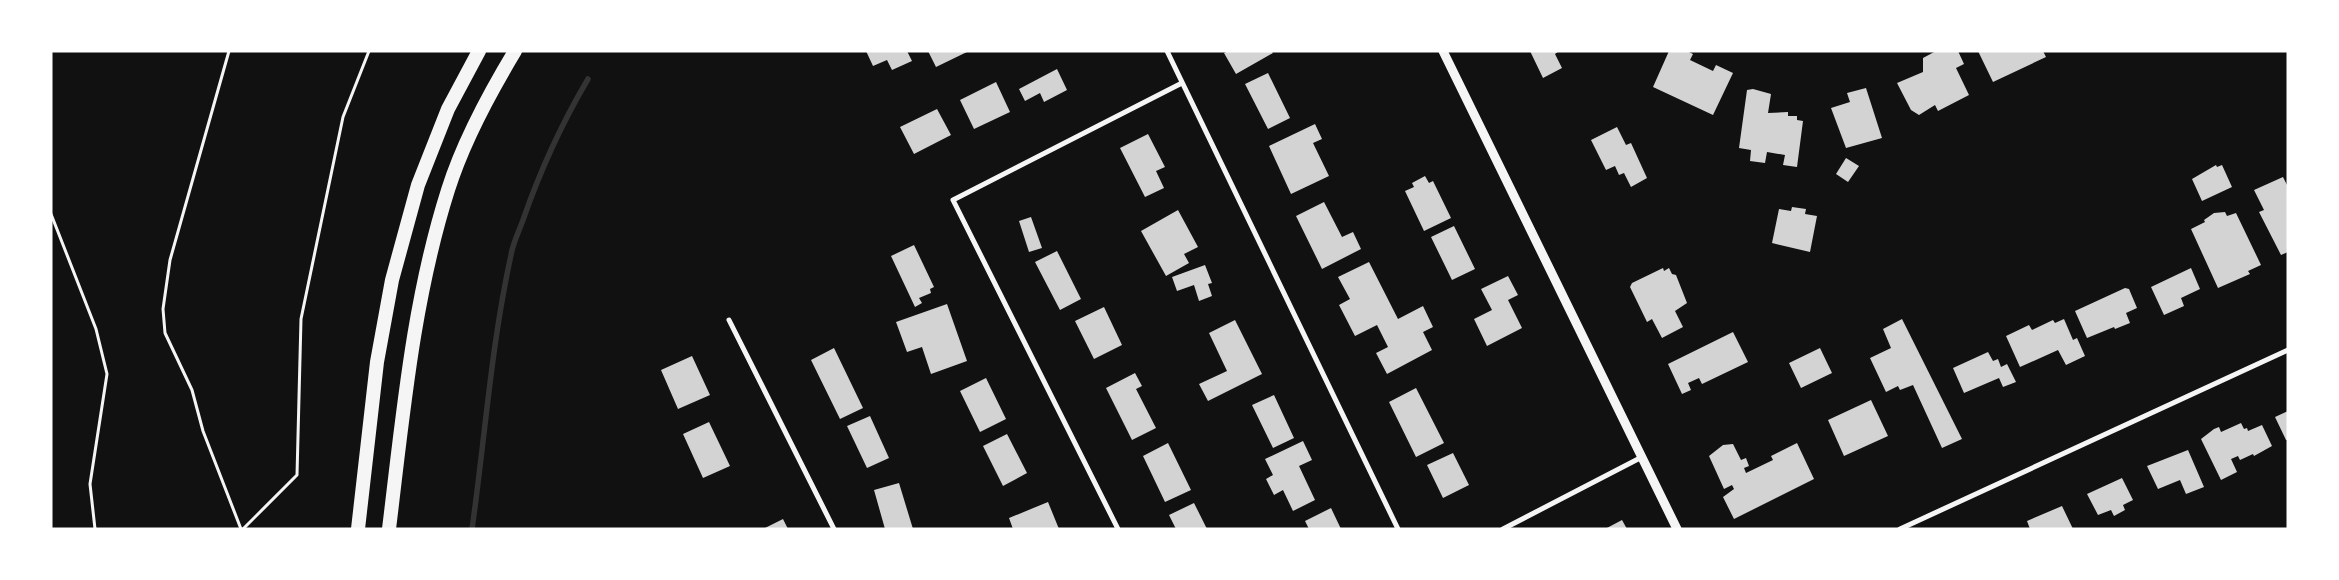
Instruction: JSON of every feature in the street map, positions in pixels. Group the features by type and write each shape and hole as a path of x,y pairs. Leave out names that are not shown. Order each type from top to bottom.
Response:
{"highway":[{"path":"358,529 377,362 392,280 418,185 448,109 479,51"},
{"path":"389,529 418,311 448,190 487,97 515,51"}],"street":[{"path":"1167,51 1398,529"},
{"path":"1444,51 1677,529"},
{"path":"1118,529 953,200 1182,83"},
{"path":"729,320 834,529"},
{"path":"1900,529 2288,350"},
{"path":"1503,529 1642,458"}],"path":[{"path":"229,51 170,260 163,309 165,334 192,390 203,431 242,529 297,475 301,319 343,117 369,51"},
{"path":"51,214 96,329 107,374 90,484 95,529"}],"building":[{"path":"866,51 907,51 912,61 892,70 887,60 873,66"},
{"path":"928,51 969,51 936,67"},
{"path":"1228,51 1271,51 1273,53 1236,74 1224,53"},
{"path":"1530,51 1559,51 1555,54 1562,68 1543,78"},
{"path":"1669,51 1687,51 1693,54 1690,60 1713,71 1716,65 1733,73 1713,115 1653,87"},
{"path":"1936,51 1958,51 1964,64 1956,68 1969,95 1938,111 1935,105 1919,115 1911,110 1897,83 1923,72 1923,58"},
{"path":"1978,51 2043,51 2046,57 1993,82"},
{"path":"1057,69 1067,90 1044,102 1040,93 1025,101 1019,89"},
{"path":"1268,73 1290,118 1268,129 1245,84"},
{"path":"996,82 1010,112 974,129 960,100"},
{"path":"1866,88 1882,138 1846,148 1831,108 1850,102 1847,93"},
{"path":"1753,89 1771,94 1768,113 1788,112 1788,116 1797,116 1797,120 1803,121 1797,167 1783,165 1785,155 1767,152 1765,163 1750,161 1751,150 1739,148 1747,90"},
{"path":"937,109 951,135 914,154 900,127"},
{"path":"1315,124 1322,139 1313,143 1329,176 1291,194 1269,146"},
{"path":"1617,127 1626,145 1631,143 1647,178 1631,187 1624,173 1619,175 1615,166 1606,170 1591,140"},
{"path":"1148,134 1165,167 1156,171 1164,188 1145,197 1120,148"},
{"path":"1846,158 1859,166 1848,182 1836,174"},
{"path":"2216,165 2217,167 2222,165 2232,187 2202,201 2192,179"},
{"path":"1425,176 1429,183 1433,181 1451,218 1424,231 1405,191 1414,187 1412,183"},
{"path":"2283,177 2288,187 2288,252 2281,255 2259,212 2264,210 2254,190"},
{"path":"1324,202 1342,237 1353,232 1361,249 1322,269 1296,216"},
{"path":"1792,207 1806,209 1805,214 1817,216 1810,252 1772,243 1779,209 1791,211"},
{"path":"1178,210 1198,247 1184,254 1189,263 1166,276 1141,231"},
{"path":"2225,212 2227,216 2236,213 2261,265 2248,271 2250,274 2218,288 2191,229 2205,222 2204,220 2214,213"},
{"path":"1031,217 1042,248 1029,252 1019,221"},
{"path":"1454,226 1475,269 1452,280 1431,237"},
{"path":"914,245 934,287 930,289 931,293 919,298 922,303 915,307 891,256"},
{"path":"1057,251 1081,299 1060,310 1035,262"},
{"path":"1369,262 1398,319 1423,306 1433,327 1423,332 1432,350 1387,374 1376,353 1388,347 1377,325 1355,336 1339,305 1350,299 1338,277"},
{"path":"1205,265 1212,283 1208,284 1212,296 1199,301 1194,285 1177,291 1172,277"},
{"path":"1663,268 1664,271 1669,268 1672,274 1676,275 1687,303 1675,311 1683,327 1662,338 1652,319 1647,322 1630,287 1632,283"},
{"path":"2191,268 2200,289 2181,298 2184,306 2164,315 2151,287"},
{"path":"1508,276 1518,295 1508,300 1522,328 1487,346 1474,319 1492,310 1481,289"},
{"path":"2125,288 2129,289 2137,308 2126,313 2130,323 2087,338 2075,311"},
{"path":"947,304 967,361 931,374 922,347 907,352 896,322"},
{"path":"1104,307 1122,345 1094,359 1075,321"},
{"path":"1902,319 1962,439 1942,448 1913,385 1900,390 1898,386 1886,392 1870,358 1891,348 1883,329"},
{"path":"2064,319 2073,340 2077,338 2085,356 2066,365 2058,350 2020,367 2006,336 2029,325 2032,330 2053,320 2055,323"},
{"path":"1235,320 1262,374 1208,401 1199,384 1227,371 1209,333"},
{"path":"1733,332 1748,362 1702,384 1699,378 1688,383 1691,390 1682,394 1668,364"},
{"path":"834,348 863,408 840,419 811,360"},
{"path":"1820,348 1832,373 1801,388 1789,363"},
{"path":"1988,352 1993,361 1998,359 2001,367 2007,364 2016,382 2003,387 1999,378 1964,393 1953,368"},
{"path":"692,356 710,395 678,409 661,370"},
{"path":"1135,373 1142,386 1136,389 1156,428 1132,440 1106,388"},
{"path":"986,378 1006,419 980,432 960,391"},
{"path":"1416,388 1444,443 1416,457 1389,402"},
{"path":"1274,395 1294,438 1273,448 1252,405"},
{"path":"1871,400 1888,436 1844,456 1828,420"},
{"path":"2288,411 2288,440 2286,440 2275,417"},
{"path":"870,416 889,458 867,468 847,426"},
{"path":"709,422 730,466 703,478 683,434"},
{"path":"2241,423 2244,429 2247,428 2248,431 2262,425 2272,446 2254,456 2253,454 2240,460 2238,456 2231,459 2237,472 2221,480 2201,439 2219,427 2221,432"},
{"path":"1007,434 1027,473 1003,486 983,446"},
{"path":"1303,441 1312,460 1299,466 1315,500 1293,511 1283,490 1274,495 1266,479 1273,475 1265,459"},
{"path":"1168,443 1191,490 1165,502 1143,456"},
{"path":"1797,443 1814,479 1734,519 1723,497 1734,489 1732,485 1724,489 1709,456 1723,445 1733,444 1741,460 1746,458 1749,466 1744,468 1746,473 1773,460 1771,456"},
{"path":"2188,450 2204,487 2186,494 2180,480 2158,489 2147,466"},
{"path":"1453,453 1469,485 1443,498 1427,465"},
{"path":"2122,478 2133,500 2123,505 2125,510 2114,516 2111,510 2098,515 2087,494"},
{"path":"899,483 913,529 885,529 874,490"},
{"path":"1048,502 1059,529 1013,529 1009,518"},
{"path":"1194,503 1207,529 1176,529 1169,515"},
{"path":"2062,506 2073,529 2030,529 2027,521"},
{"path":"1331,508 1341,529 1309,529 1305,521"},
{"path":"783,519 788,529 763,529"},
{"path":"1622,520 1627,529 1605,529"}],"waterway":[{"path":"472,529 498,323 512,251 544,165 560,130 588,79"}]}
